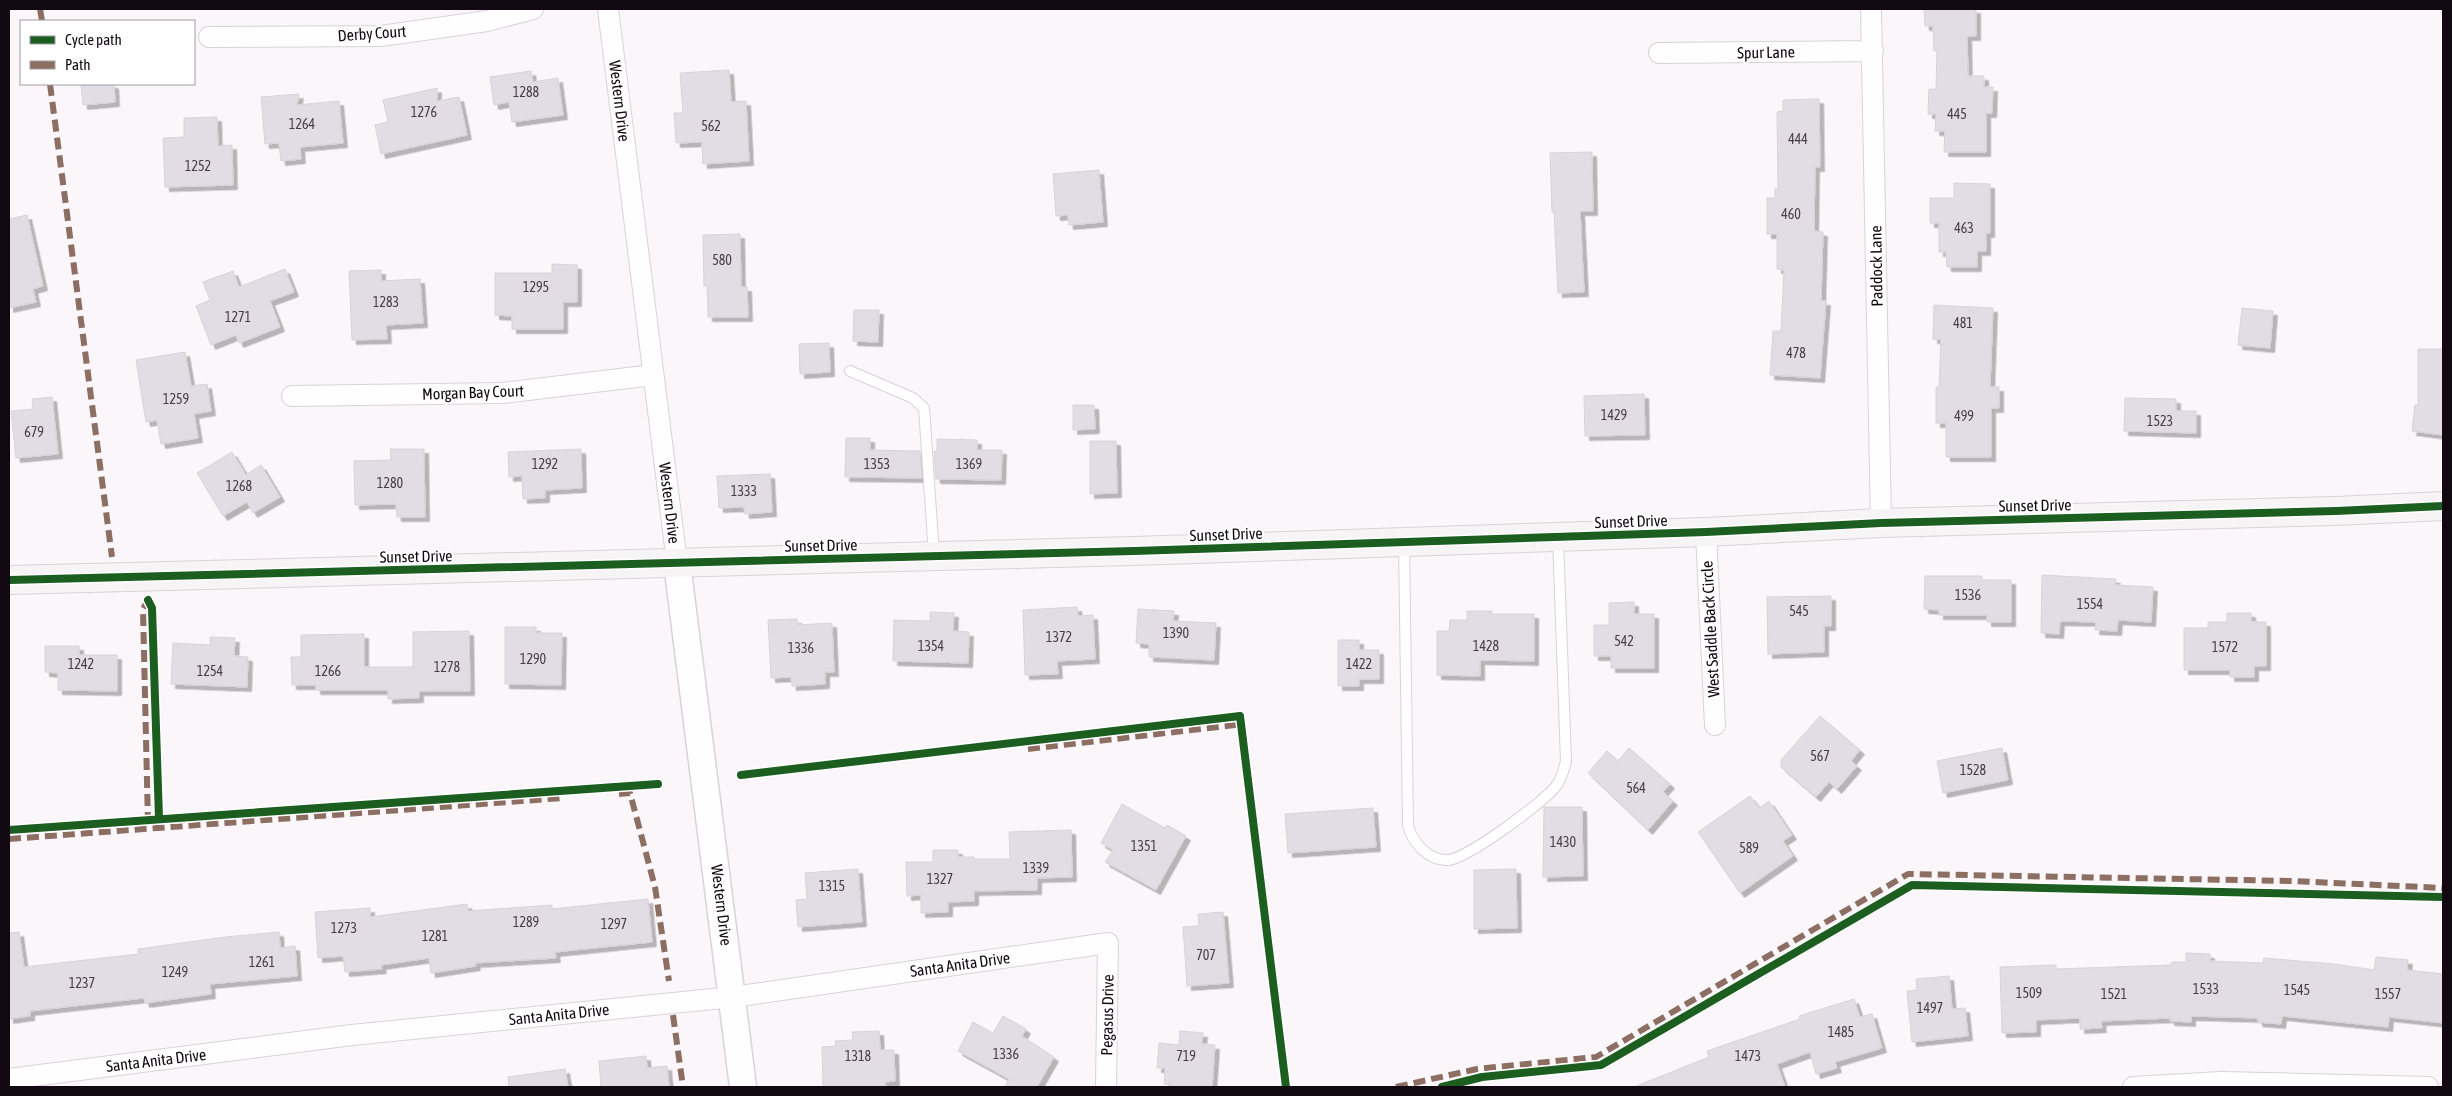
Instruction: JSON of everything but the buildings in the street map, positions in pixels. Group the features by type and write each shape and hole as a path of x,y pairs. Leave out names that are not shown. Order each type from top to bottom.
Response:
{"main road":[{"name":"Sunset Drive","path":"9,580 1404,542 1706,532 1881,523 2336,512 2443,506"}],"street":[{"name":"Derby Court","path":"209,37 381,36 487,21 533,9"},
{"name":"Western Drive","path":"608,9 743,1087"},
{"name":"Paddock Lane","path":"1871,9 1881,523"},
{"name":"Spur Lane","path":"1659,53 1873,51"},
{"name":"Morgan Bay Court","path":"292,396 504,393 653,375"},
{"name":"West Saddle Back Circle","path":"1706,532 1715,726"},
{"name":"Santa Anita Drive","path":"9,1079 352,1035 733,997 1108,943"},
{"name":"Pegasus Drive","path":"1106,1087 1108,943"},
{"path":"2133,1087 2221,1082 2428,1087"}],"lane":[{"path":"850,371 914,398 924,408 934,556"},
{"path":"1404,542 1408,825 1410,834 1426,853 1437,859 1447,860 1475,849 1550,793 1564,772 1566,760 1558,537"}],"marked path":[{"path":"40,9 42,20"},
{"path":"50,85 112,557"},
{"path":"148,600 143,609 148,824"},
{"path":"1028,749 1244,724"},
{"path":"619,794 630,793 655,887 669,981"},
{"path":"9,839 562,798"},
{"path":"1396,1087 1477,1069 1596,1057 1908,874 2292,881 2443,888"},
{"path":"673,1015 683,1087"}],"cycle path":[{"path":"9,580 1134,551 1706,532 1881,523 2336,511 2443,506"},
{"path":"148,600 152,608 159,818"},
{"path":"741,775 1240,716 1286,1087"},
{"path":"9,830 658,784"},
{"path":"1442,1087 1482,1077 1601,1065 1912,885 2443,897"}]}
